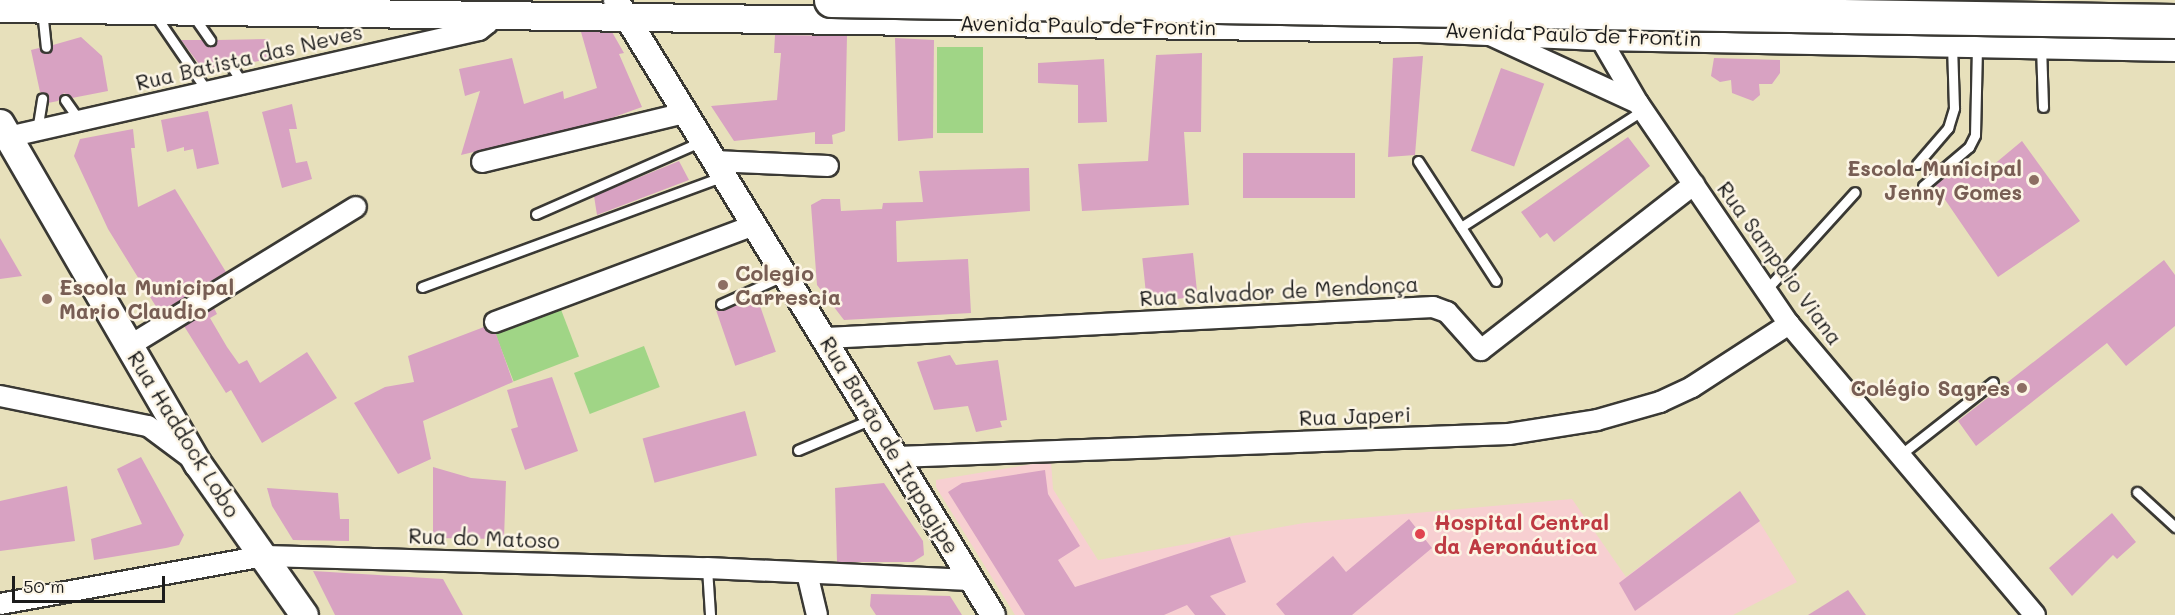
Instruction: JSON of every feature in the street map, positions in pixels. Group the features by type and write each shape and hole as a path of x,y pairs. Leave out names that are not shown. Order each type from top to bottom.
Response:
{"highway":[{"path":"831,0 2175,21"}],"main road":[{"path":"1224,0 1225,27"},
{"path":"1599,0 1599,36"},
{"path":"2007,43 2008,0"},
{"name":"Avenida Paulo de Frontin","path":"0,8 490,12 623,9 958,11 1225,27 1420,28 1599,36 2175,47"},
{"name":"Rua Haddock Lobo","path":"4,130 198,464 265,556 304,615"}],"street":[{"path":"1420,0 1420,28"},
{"name":"Rua Barão de Itapagipe","path":"623,9 702,141 826,338 872,419 993,615"},
{"name":"Rua Batista das Neves","path":"4,130 37,131 479,30 488,23 490,12"},
{"path":"1482,32 1641,106"},
{"name":"Rua Sampaio Viana","path":"1599,36 1641,106 1789,324 2035,615"},
{"path":"482,162 685,113"},
{"path":"719,168 828,166"},
{"name":"Rua Salvador de Mendonça","path":"826,338 1433,307 1447,312 1480,350 1694,184"},
{"path":"129,346 356,207"},
{"path":"495,322 754,225"},
{"name":"Rua Japeri","path":"897,457 1509,434 1597,420 1660,402 1692,387 1789,324"},
{"path":"0,396 148,426 198,464"},
{"path":"148,426 159,398"},
{"name":"Rua do Matoso","path":"0,604 265,556 707,568 970,580"},
{"path":"807,573 817,615"}],"lane":[{"path":"42,9 45,47"},
{"path":"152,10 207,91"},
{"path":"189,10 210,40"},
{"path":"1917,164 1948,128 1954,108 1964,43"},
{"path":"1923,186 1969,147 1975,135 1964,43"},
{"path":"2041,44 2043,107"},
{"path":"232,67 243,84"},
{"path":"37,131 42,98"},
{"path":"65,100 79,120"},
{"path":"1461,227 1641,106"},
{"path":"536,214 702,141"},
{"path":"1418,161 1496,281"},
{"path":"422,287 719,168"},
{"path":"1766,290 1855,192"},
{"path":"721,304 785,275"},
{"path":"1900,455 1993,382"},
{"path":"798,450 872,419"},
{"path":"2137,492 2175,527"},
{"path":"707,568 710,615"}],"shaded area":[{"name":"Hospital Central da Aeronáutica","path":"1051,461 1053,489 1098,560 1304,523 1572,499 1626,577 1740,491 1797,582 1733,615 1015,615 936,487 936,480"}],"green space":[{"path":"937,47 983,47 983,133 937,133"},
{"path":"560,307 579,356 514,382 495,332"},
{"path":"644,346 660,387 590,414 574,373"}],"building":[{"path":"581,32 612,32 624,53 619,54 642,107 603,121 461,155 480,91 465,96 459,69 512,58 524,104 563,91 564,99 597,88"},
{"path":"775,35 847,36 845,131 832,135 833,144 815,144 815,132 734,141 711,106 777,100 781,53 774,53"},
{"path":"81,37 102,56 108,91 72,98 64,93 58,101 48,103 48,95 40,92 31,50 39,48 47,54 53,45"},
{"path":"895,38 934,40 933,138 898,141"},
{"path":"269,39 268,59 239,65 231,60 225,68 205,72 181,40 202,40 210,47 217,40"},
{"path":"1202,53 1201,132 1184,132 1189,205 1082,211 1078,164 1148,161 1156,55"},
{"path":"1423,56 1415,155 1388,157 1393,58"},
{"path":"1714,58 1780,60 1780,73 1772,84 1759,84 1760,95 1753,101 1732,93 1731,80 1720,82 1711,76"},
{"path":"1104,59 1107,122 1078,123 1078,85 1038,83 1038,63"},
{"path":"1501,68 1544,84 1514,166 1471,151"},
{"path":"292,104 297,129 289,129 296,163 307,161 312,179 282,188 262,112"},
{"path":"208,111 219,164 197,169 193,149 184,151 184,147 167,152 161,120"},
{"path":"133,129 135,148 131,148 138,207 175,189 226,272 160,313 108,229 74,156 80,139"},
{"path":"1628,137 1650,166 1554,242 1547,233 1540,238 1521,212"},
{"path":"2022,141 2080,221 1998,277 1935,185 1967,159 1980,176"},
{"path":"1243,153 1355,153 1355,198 1243,198"},
{"path":"679,161 689,180 597,215 594,196"},
{"path":"1029,168 1030,211 896,221 897,262 968,259 971,313 844,320 817,285 811,205 822,199 840,199 841,211 882,209 883,203 923,202 919,171"},
{"path":"0,238 22,276 0,279"},
{"path":"1193,253 1198,297 1147,302 1142,258"},
{"path":"2164,260 2175,275 2175,326 2126,366 2107,343 1976,446 1958,421"},
{"path":"757,297 776,352 735,366 716,311"},
{"path":"214,308 217,314 210,318 227,347 239,364 247,360 260,383 307,352 337,398 262,443 231,390 226,393 184,326"},
{"path":"484,327 496,334 513,382 423,421 431,459 398,474 354,403 385,387 414,382 408,356"},
{"path":"950,355 956,365 998,360 1007,420 1000,421 1002,427 976,432 968,406 934,410 917,362"},
{"path":"552,377 578,451 525,470 511,429 518,427 507,390"},
{"path":"745,411 757,455 655,483 643,438"},
{"path":"141,457 184,535 179,545 94,560 91,539 142,524 117,469"},
{"path":"433,467 471,478 506,481 504,539 433,538"},
{"path":"1045,470 1048,494 1080,546 1058,560 1075,587 1230,537 1246,582 1210,596 1226,615 1195,615 1187,605 1164,615 1025,615 948,492 962,483"},
{"path":"884,483 923,541 924,555 913,562 837,562 835,488"},
{"path":"67,486 75,541 0,551 0,501"},
{"path":"267,488 338,493 340,519 349,519 349,541 293,540 272,506"},
{"path":"1740,491 1760,521 1635,611 1619,583"},
{"path":"2112,513 2136,542 2117,559 2113,555 2072,596 2049,568"},
{"path":"1409,519 1432,548 1352,615 1285,615 1276,604 1333,556 1346,572"},
{"path":"313,571 443,579 463,615 335,615"},
{"path":"1848,590 1866,615 1808,615"},
{"path":"871,594 950,596 962,615 876,615 870,606"}],"place":[{"name":"Escola Municipal Jenny Gomes","path":"2034,180"},
{"name":"Colegio Carrescia","path":"723,285"},
{"name":"Escola Municipal Mario Claudio","path":"47,299"},
{"name":"Colégio Sagres","path":"2022,388"},
{"name":"Hospital Central da Aeronáutica","path":"1420,534"}]}
